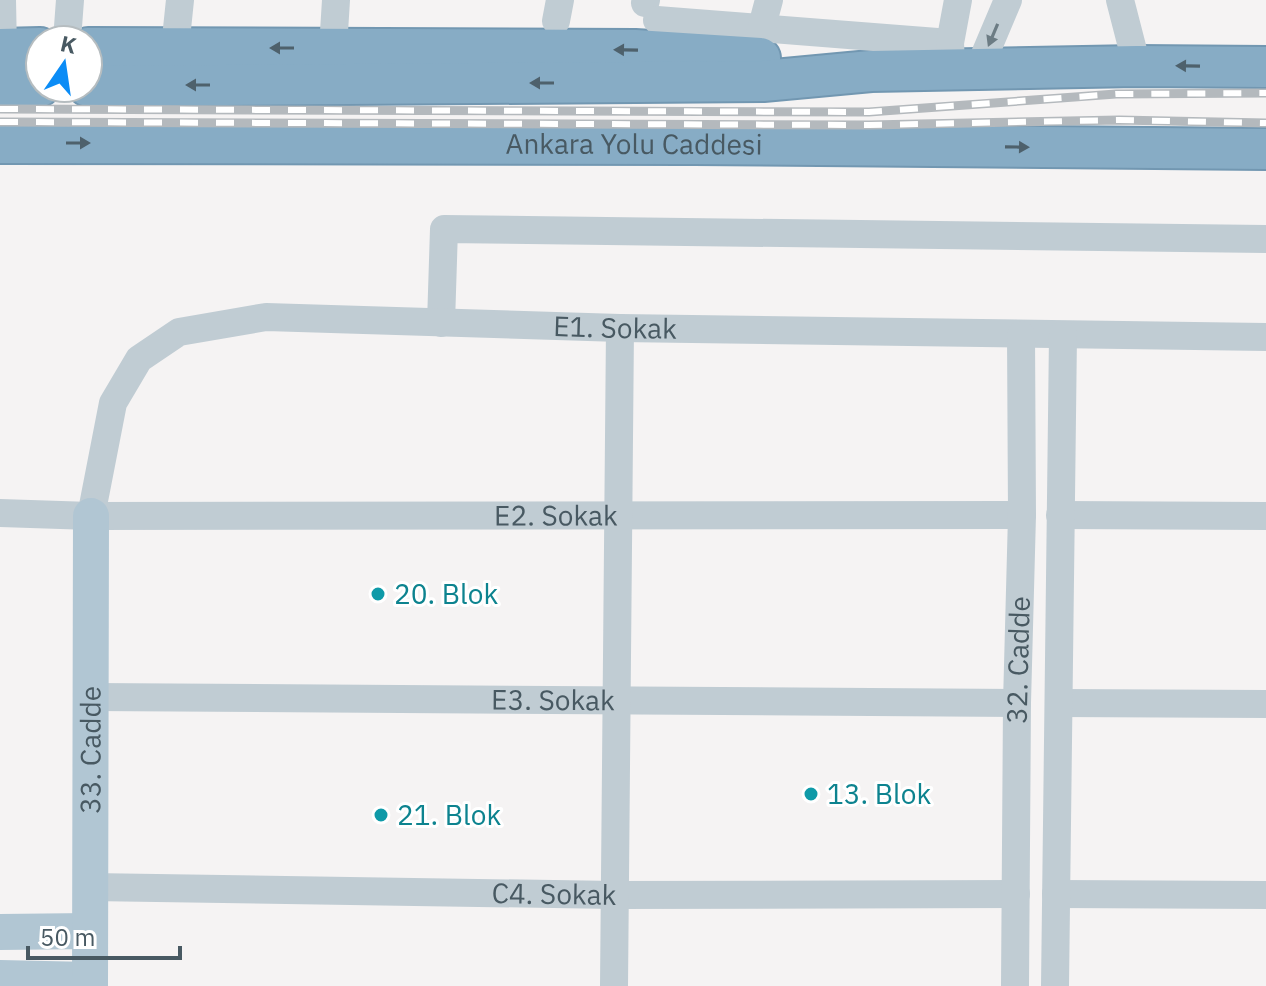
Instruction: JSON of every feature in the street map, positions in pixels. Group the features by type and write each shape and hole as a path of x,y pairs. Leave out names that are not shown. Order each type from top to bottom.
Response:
{"highway":[{"path":"104,48 333,48 652,15 871,71"},
{"path":"104,86 763,81 960,62 1266,67"},
{"name":"Ankara Yolu Caddesi","path":"0,143 1266,149"},
{"path":"0,170 657,166 939,146"}],"main road":[{"name":"33. Cadde","path":"90,983 91,516"},
{"path":"0,932 90,931"},
{"path":"0,978 90,983"}],"street":[{"path":"2,0 11,58"},
{"path":"68,24 70,0"},
{"path":"175,48 180,0"},
{"path":"333,48 336,0"},
{"path":"769,0 757,43 960,62"},
{"path":"958,0 960,62"},
{"path":"960,62 1008,0"},
{"path":"1120,0 1137,66"},
{"path":"441,323 444,229 1266,239"},
{"name":"E1. Sokak","path":"91,516 113,403 139,359 179,332 266,317 620,328 1266,337"},
{"path":"614,986 620,328"},
{"name":"32. Cadde","path":"1015,986 1022,515 1021,335"},
{"name":"32. Cadde","path":"1055,986 1063,335"},
{"name":"E2. Sokak","path":"0,513 91,516 1022,515"},
{"path":"1060,515 1266,516"},
{"name":"E3. Sokak","path":"91,697 1017,703"},
{"path":"1059,703 1266,704"},
{"name":"C4. Sokak","path":"90,887 615,895 1016,894"},
{"path":"1056,894 1266,895"}],"railway":[{"path":"0,109 869,112 1116,94 1266,93"},
{"path":"0,122 869,125 1119,120 1266,123"}],"place":[{"name":"20. Blok","path":"378,594"},
{"name":"13. Blok","path":"811,794"},
{"name":"21. Blok","path":"381,815"}]}
